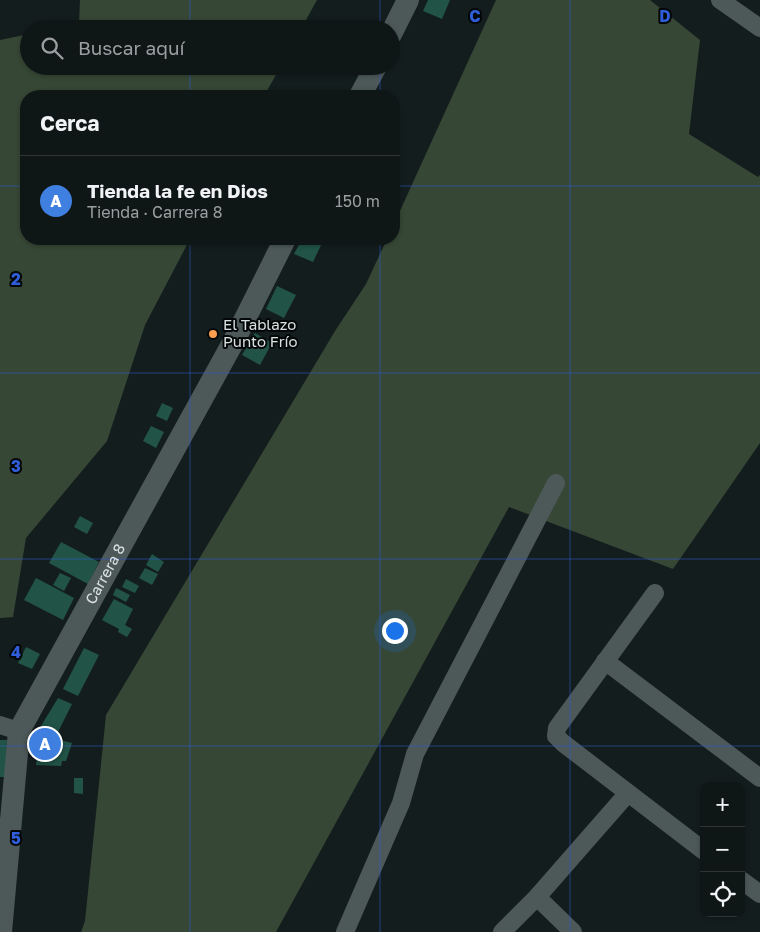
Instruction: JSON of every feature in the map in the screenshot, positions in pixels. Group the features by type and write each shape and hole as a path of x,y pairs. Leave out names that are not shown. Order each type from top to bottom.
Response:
{"street":[{"path":"398,20 408,0"},
{"path":"720,0 760,28"},
{"path":"363,90 371,75"},
{"name":"Carrera 8","path":"1,932 10,728 236,336 282,245"},
{"path":"345,932 401,803 415,754 556,483"},
{"path":"655,593 557,728 556,736 700,848"},
{"path":"605,661 760,778"},
{"path":"502,932 537,897 628,793"},
{"path":"745,883 760,894"},
{"path":"537,897 573,932"}],"green space":[{"path":"80,0 317,0 306,20 79,20"},
{"path":"496,0 650,0 700,40 689,134 758,177 760,175 760,443 673,569 509,507 276,932 81,932 85,921 106,715 335,331 366,284 384,245 400,245 400,211"},
{"path":"20,36 20,75 276,75 267,90 20,90 20,245 187,245 145,325 107,441 26,538 13,617 0,618 0,40"}],"building":[{"path":"428,0 450,0 442,19 423,11"},
{"path":"299,245 321,245 313,262 294,254"},
{"path":"277,286 296,295 284,318 266,309"},
{"path":"255,333 272,343 260,365 242,355"},
{"path":"162,403 173,408 167,421 156,416"},
{"path":"151,426 164,432 156,448 143,441"},
{"path":"80,516 93,523 87,534 74,527"},
{"path":"61,542 99,562 88,584 49,563"},
{"path":"152,554 164,562 158,572 146,565"},
{"path":"145,568 158,574 152,585 139,578"},
{"path":"60,573 71,578 64,591 53,585"},
{"path":"36,578 74,598 63,620 24,600"},
{"path":"126,579 139,586 135,593 122,587"},
{"path":"116,588 130,595 126,602 113,595"},
{"path":"114,599 133,609 125,625 132,629 127,637 118,632 119,629 102,620"},
{"path":"26,647 40,654 32,669 18,663"},
{"path":"84,648 99,655 78,696 63,689"},
{"path":"58,698 72,704 58,732 52,738 72,743 66,761 62,761 61,766 36,765 38,737 41,726"},
{"path":"0,740 7,740 6,777 0,777"},
{"path":"74,778 83,778 83,794 74,793"}],"place":[{"name":"El Tablazo Punto Frío","path":"213,334"},
{"name":"Tienda la fe en Dios","path":"45,744"}]}
